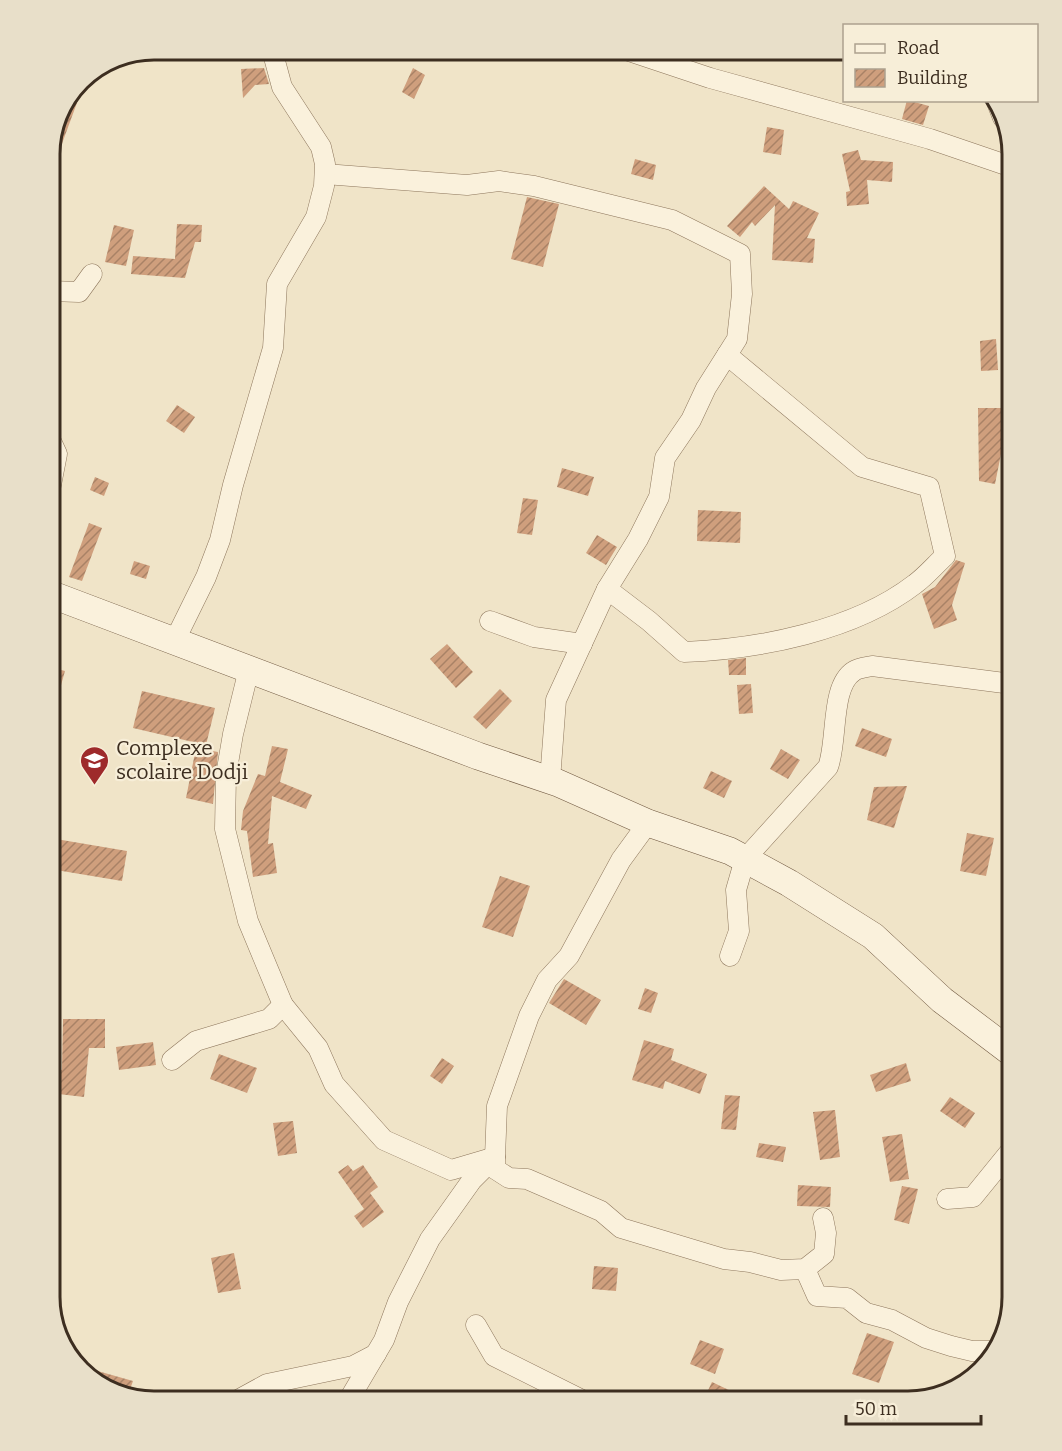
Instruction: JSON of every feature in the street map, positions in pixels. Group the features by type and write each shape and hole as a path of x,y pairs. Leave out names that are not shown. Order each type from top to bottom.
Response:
{"main road":[{"path":"60,598 478,756 550,780 648,823 730,851 873,936 942,1000 1002,1045"}],"street":[{"path":"174,642 213,560 267,374 273,348 278,284 316,217 325,174 318,141 282,87 275,60"},
{"path":"656,60 710,78 930,139 1002,164"},
{"path":"325,174 467,185 499,181 573,195 672,220 740,254 742,294 737,339 706,388 691,420 665,458 659,497 638,539 607,589 556,700 550,780"},
{"path":"60,291 79,292 92,274"},
{"path":"607,589 649,621 684,652 728,650 854,619 914,585 945,556 928,487 862,467 727,355"},
{"path":"490,621 534,637 582,645"},
{"path":"730,956 739,931 736,890 745,859 828,767 832,756 839,697 844,681 854,670 872,666 1002,683"},
{"path":"249,669 233,734 226,775 225,829 248,921 283,1005 318,1048 334,1084 384,1140 451,1170 495,1157"},
{"path":"648,823 621,860 569,956 547,980 529,1016 497,1106 495,1169 509,1178 527,1179 601,1211 621,1228 724,1259 750,1262 781,1270 805,1269 824,1254 826,1233 823,1218"},
{"path":"172,1060 196,1041 268,1019 283,1005"},
{"path":"354,1391 376,1354 430,1239 472,1180 495,1157"},
{"path":"947,1199 973,1197 1002,1161"},
{"path":"805,1269 817,1296 847,1298 866,1312 892,1320 926,1338 972,1351 985,1351"},
{"path":"476,1325 494,1356 564,1391"},
{"path":"254,1391 267,1384 353,1366 376,1354"}],"building":[{"path":"264,68 269,84 255,85 243,98 241,69"},
{"path":"413,68 425,75 414,99 402,92"},
{"path":"79,97 60,149 63,130"},
{"path":"906,102 929,106 923,125 902,119"},
{"path":"767,127 784,130 781,155 763,152"},
{"path":"858,150 861,160 893,162 892,182 867,180 869,204 847,206 846,192 850,191 842,154"},
{"path":"635,159 656,165 653,180 631,174"},
{"path":"764,186 789,209 793,201 819,213 807,238 815,239 813,263 772,260 775,205 755,226 752,222 740,237 727,226"},
{"path":"527,197 559,204 543,267 511,259"},
{"path":"177,224 202,225 201,242 195,242 185,278 131,274 133,256 175,259"},
{"path":"114,225 134,230 126,266 105,262"},
{"path":"996,339 998,370 981,371 980,341"},
{"path":"177,405 195,417 184,433 166,421"},
{"path":"978,408 1001,408 1002,449 995,484 979,481"},
{"path":"562,468 594,477 588,496 557,487"},
{"path":"95,477 109,483 104,496 90,490"},
{"path":"523,498 538,500 532,535 517,533"},
{"path":"698,510 741,512 740,543 697,541"},
{"path":"89,523 102,528 82,581 69,577"},
{"path":"597,535 617,547 606,565 586,553"},
{"path":"956,560 965,563 952,605 957,620 934,629 922,594 935,587"},
{"path":"134,561 150,566 146,579 130,574"},
{"path":"447,644 473,672 456,688 430,659"},
{"path":"746,658 746,675 729,675 728,660"},
{"path":"60,670 65,671 60,689"},
{"path":"751,684 753,713 739,714 737,685"},
{"path":"500,689 512,701 486,729 473,717"},
{"path":"142,691 215,708 206,745 133,728"},
{"path":"862,728 892,739 886,757 855,746"},
{"path":"272,746 288,749 280,782 312,795 306,809 272,796 268,844 273,843 277,873 253,877 247,831 241,830 243,811 258,774 265,776"},
{"path":"196,748 218,752 213,804 186,798"},
{"path":"781,749 800,760 788,779 770,769"},
{"path":"711,771 732,781 724,798 703,788"},
{"path":"907,786 894,828 867,820 874,787"},
{"path":"967,833 994,838 986,876 960,871"},
{"path":"60,840 127,851 122,881 60,871"},
{"path":"500,876 530,886 513,937 482,927"},
{"path":"564,979 601,1000 586,1025 549,1003"},
{"path":"645,988 658,993 651,1013 638,1009"},
{"path":"63,1019 105,1019 105,1048 89,1048 84,1097 60,1094 60,1070 62,1070"},
{"path":"644,1040 674,1049 671,1060 707,1074 700,1094 665,1081 663,1089 632,1080"},
{"path":"153,1042 156,1065 119,1070 116,1047"},
{"path":"219,1054 257,1068 247,1093 210,1079"},
{"path":"442,1058 454,1066 442,1084 430,1076"},
{"path":"906,1063 911,1081 876,1092 870,1075"},
{"path":"725,1095 740,1096 736,1130 721,1129"},
{"path":"950,1097 975,1113 965,1128 940,1111"},
{"path":"835,1110 840,1157 820,1160 813,1112"},
{"path":"293,1121 297,1153 278,1156 273,1123"},
{"path":"902,1134 909,1179 890,1182 882,1137"},
{"path":"759,1143 786,1147 783,1162 756,1157"},
{"path":"348,1165 353,1171 363,1165 378,1187 370,1193 384,1212 363,1228 354,1216 364,1209 338,1172"},
{"path":"798,1185 831,1187 830,1207 797,1206"},
{"path":"902,1186 918,1189 909,1224 894,1220"},
{"path":"234,1253 241,1289 218,1293 211,1258"},
{"path":"594,1266 618,1268 616,1291 592,1289"},
{"path":"867,1333 894,1342 879,1383 852,1374"},
{"path":"700,1340 724,1349 715,1374 690,1364"},
{"path":"95,1370 133,1381 130,1388 118,1384"},
{"path":"712,1382 731,1391 708,1391"}],"place":[{"name":"Complexe scolaire Dodji","path":"95,786"}]}
